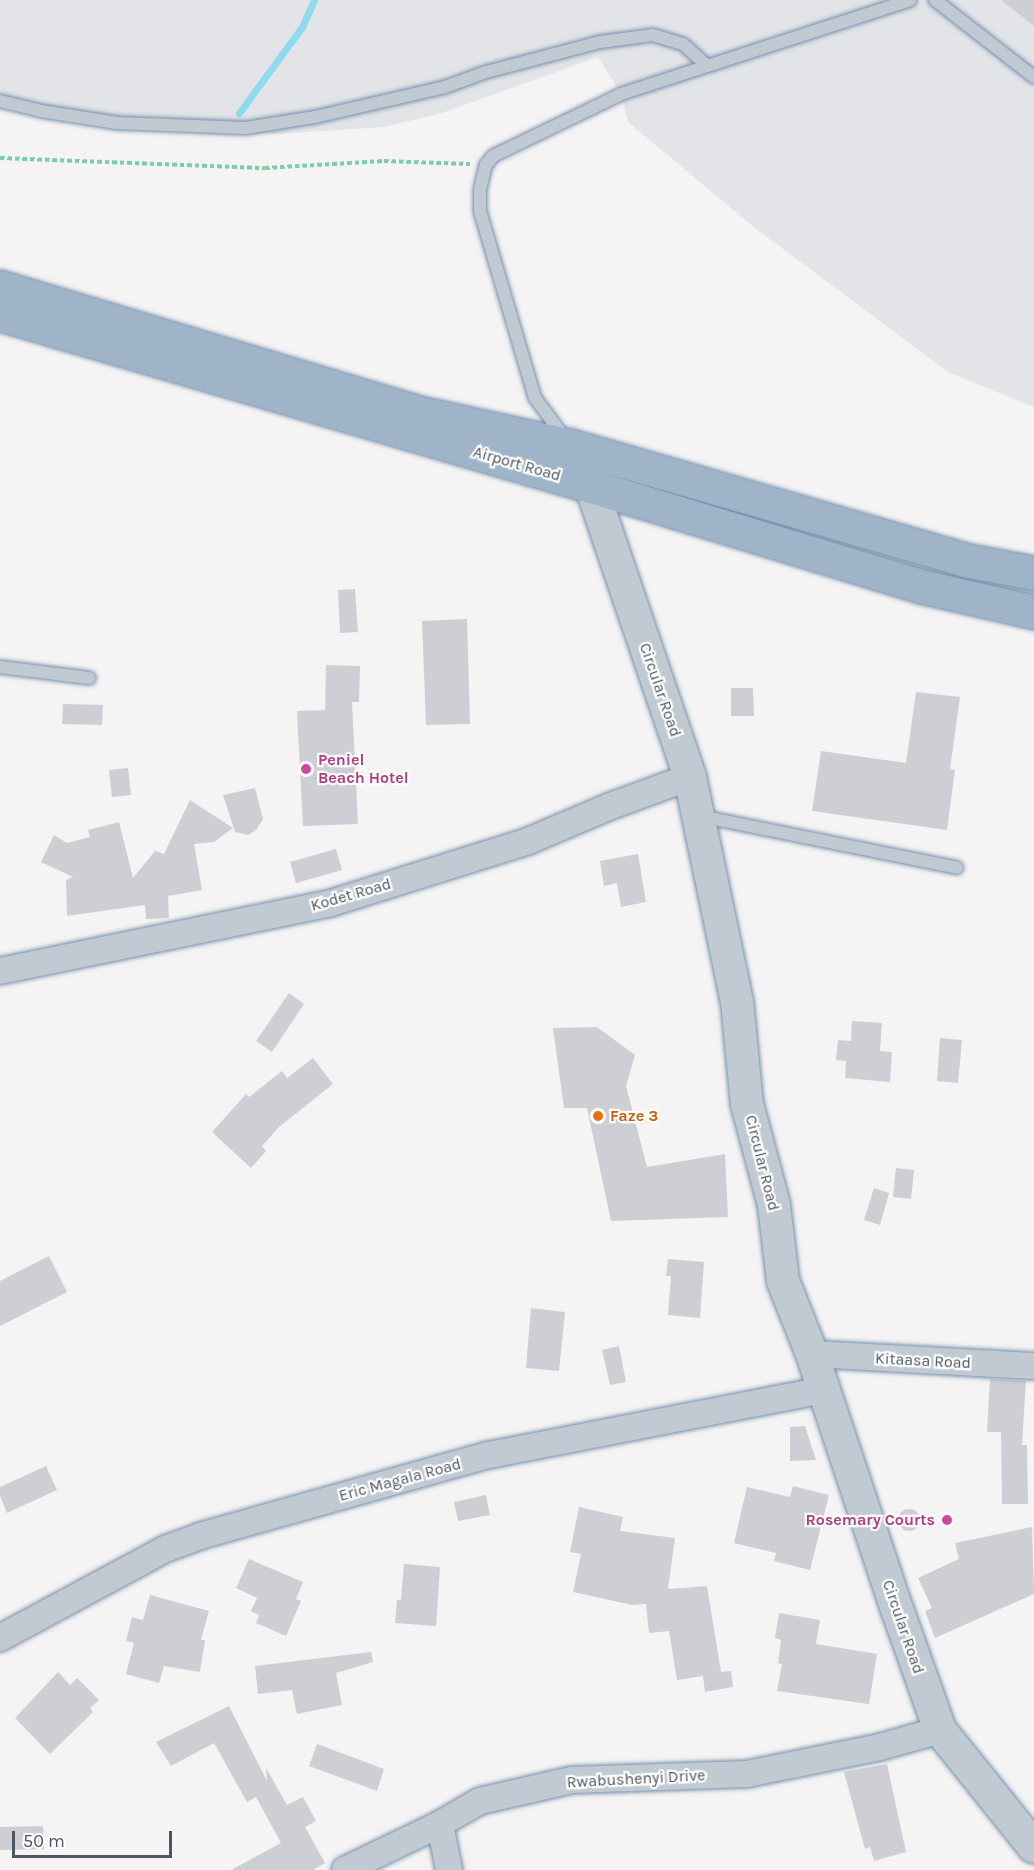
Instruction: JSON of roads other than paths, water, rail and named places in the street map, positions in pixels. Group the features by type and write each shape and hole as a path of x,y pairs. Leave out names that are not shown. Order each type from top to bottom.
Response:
{"highway":[{"name":"Airport Road","path":"0,287 424,414 571,446 965,560 1034,573"},
{"name":"Airport Road","path":"0,314 591,486 920,586 1034,612"}],"street":[{"name":"Circular Road","path":"571,446 591,486 690,777 737,1001 747,1104 774,1205 783,1281 812,1354 893,1598 940,1730 1034,1847"},
{"name":"Kodet Road","path":"0,971 331,903 526,842 611,806 690,777"},
{"name":"Kitaasa Road","path":"812,1354 1034,1366"},
{"name":"Eric Magala Road","path":"0,1638 165,1549 200,1536 489,1455 824,1390"},
{"name":"Rwabushenyi Drive","path":"345,1870 440,1824 480,1801 572,1780 747,1774 880,1747 940,1730"},
{"path":"440,1824 449,1870"}],"lane":[{"path":"571,446 535,398 480,212 480,190 486,165 493,156 621,94 705,64 910,0"},
{"path":"935,0 1032,73"},
{"path":"0,101 117,123 246,128 315,117 445,87 486,72 600,42 653,35 683,44 705,64"},
{"path":"0,667 89,678"},
{"path":"699,816 957,868"}],"waterway":[{"path":"239,113 302,27 314,0"}],"place":[{"name":"Peniel Beach Hotel","path":"306,769"},
{"name":"Faze 3","path":"598,1116"},
{"name":"Rosemary Courts","path":"947,1520"}]}
